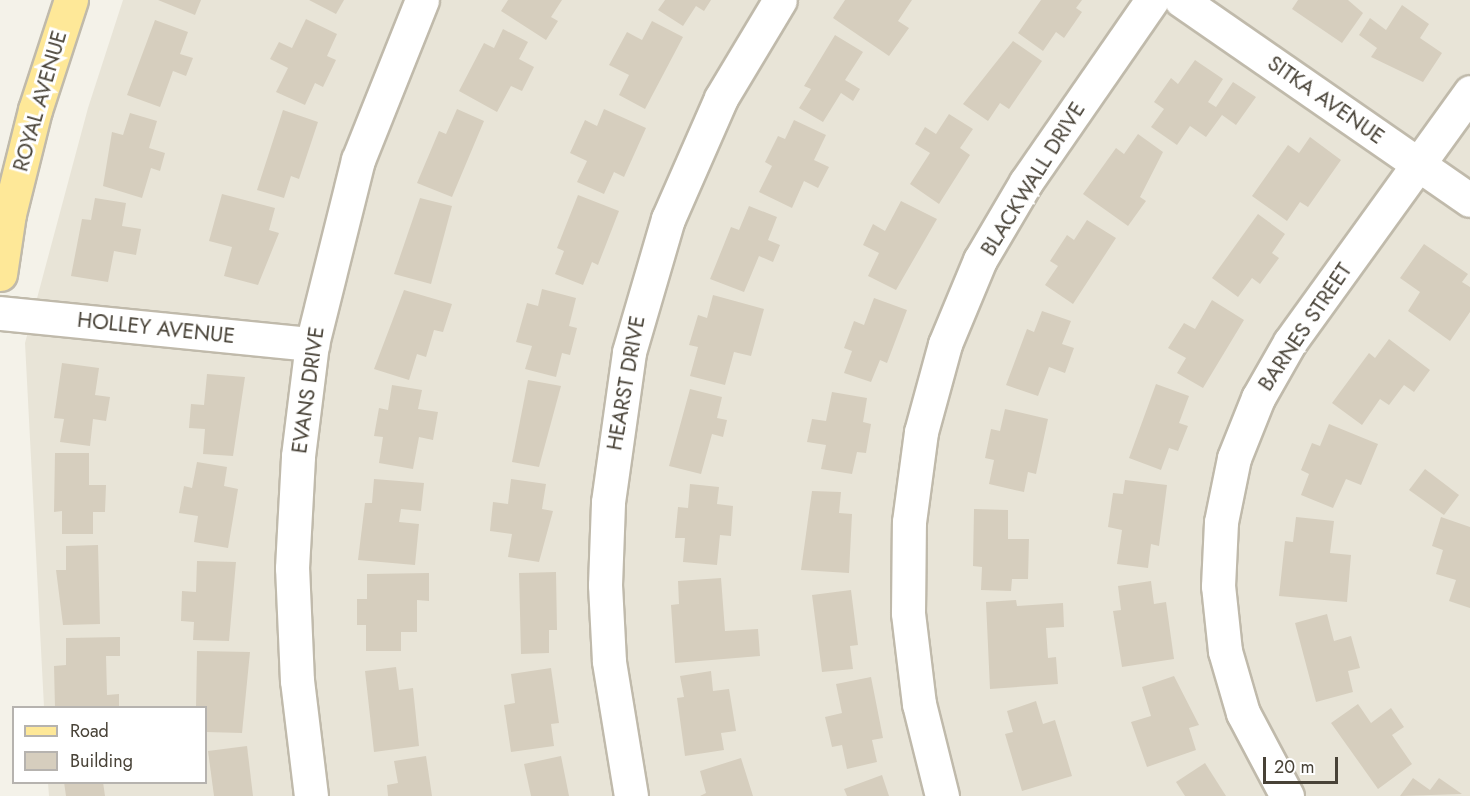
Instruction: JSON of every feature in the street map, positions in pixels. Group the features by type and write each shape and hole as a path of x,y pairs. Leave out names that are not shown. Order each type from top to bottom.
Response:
{"main road":[{"name":"ROYAL AVENUE","path":"0,274 35,110 71,0"}],"street":[{"name":"EVANS DRIVE","path":"311,796 297,681 292,568 297,456 312,344 358,160 422,0"},
{"name":"HEARST DRIVE","path":"631,796 609,661 605,585 608,502 629,351 668,219 721,98 780,0"},
{"name":"BLACKWALL DRIVE","path":"942,796 919,704 908,613 909,522 921,432 945,344 980,260 1026,182 1152,0"},
{"name":"SITKA AVENUE","path":"1181,0 1470,200"},
{"name":"BARNES STREET","path":"1287,796 1243,713 1225,651 1218,586 1221,522 1232,469 1258,398 1290,342 1470,92"},
{"name":"HOLLEY AVENUE","path":"0,313 312,344"}],"shaded area":[{"path":"123,0 1470,0 1470,796 49,796 48,784 207,784 207,706 44,706 25,343 88,108"}],"building":[{"path":"158,0 201,0 195,15"},
{"path":"309,0 344,0 336,14"},
{"path":"508,0 562,0 551,17 558,21 546,40 501,11"},
{"path":"665,0 711,0 704,11 696,6 683,26 658,10"},
{"path":"845,0 912,0 898,21 909,28 889,56 833,18"},
{"path":"1041,0 1082,0 1076,8 1082,12 1064,38 1056,32 1043,51 1018,33"},
{"path":"1298,0 1348,0 1363,13 1342,43 1292,9"},
{"path":"1402,5 1429,24 1420,38 1442,53 1423,82 1371,57 1377,48 1359,35 1370,18 1386,30"},
{"path":"306,19 337,34 327,56 336,60 323,87 315,83 305,105 276,92 288,68 270,59 279,42 292,48"},
{"path":"155,20 188,32 180,54 193,58 186,76 173,71 160,107 127,95"},
{"path":"652,21 683,37 645,109 619,95 629,75 609,65 627,32 642,40"},
{"path":"503,29 528,42 519,59 534,67 522,91 511,86 497,112 459,91 484,43 494,48"},
{"path":"835,35 863,52 845,80 860,89 853,101 841,93 823,122 799,108 811,89 804,86"},
{"path":"1013,41 1042,61 1009,109 1000,103 988,121 963,104"},
{"path":"1195,60 1223,79 1208,102 1216,107 1233,82 1256,97 1236,125 1222,115 1206,137 1190,126 1177,145 1151,127 1164,109 1154,102 1171,78 1178,84"},
{"path":"457,109 484,121 452,197 417,183 439,131 446,134"},
{"path":"604,109 646,128 624,177 614,172 604,194 577,182 587,161 570,153 585,120 597,126"},
{"path":"283,110 318,122 299,179 291,176 284,198 257,190"},
{"path":"130,113 157,121 149,148 165,153 160,171 151,168 142,198 103,186 112,132 123,135"},
{"path":"949,114 973,129 960,148 970,155 939,204 910,184 930,153 915,144 925,127 936,134"},
{"path":"794,120 826,135 814,160 829,167 818,188 804,181 792,208 759,192 772,166 765,162 778,136 785,139"},
{"path":"1138,134 1163,152 1140,197 1146,201 1128,226 1083,194 1116,148 1124,154"},
{"path":"1310,137 1341,160 1308,207 1300,202 1287,221 1252,196 1288,145 1299,153"},
{"path":"222,194 275,208 269,230 279,233 258,285 224,276 232,247 209,241"},
{"path":"578,195 619,211 598,265 592,262 583,285 555,274 564,251 557,248"},
{"path":"95,198 126,203 122,226 141,229 136,255 114,251 108,282 71,276 82,219 91,220"},
{"path":"420,198 452,206 431,284 394,274"},
{"path":"901,201 937,219 896,290 868,276 879,253 863,245 873,224 885,231"},
{"path":"749,206 777,217 768,240 780,245 773,262 759,256 744,292 710,279 731,227 739,230"},
{"path":"1258,214 1285,234 1272,253 1279,258 1260,284 1252,278 1238,297 1212,278"},
{"path":"1087,220 1116,238 1073,304 1045,285 1058,266 1050,261 1067,235 1074,240"},
{"path":"1424,244 1468,274 1462,282 1470,287 1470,312 1450,341 1408,311 1420,292 1400,278"},
{"path":"542,289 576,298 569,326 577,328 570,355 562,353 556,377 525,369 532,346 516,342 527,303 538,306"},
{"path":"404,290 452,304 443,332 434,330 426,357 417,354 409,380 374,369"},
{"path":"713,295 764,309 751,356 734,352 725,385 690,376 698,347 689,345 698,315 707,318"},
{"path":"874,298 907,310 887,363 880,360 871,382 844,373 852,351 844,348 854,321 864,325"},
{"path":"1212,300 1244,320 1203,388 1177,373 1186,358 1168,348 1184,323 1195,329"},
{"path":"1042,311 1071,321 1062,344 1074,348 1065,373 1049,367 1038,396 1006,385 1027,329 1034,332"},
{"path":"1389,339 1430,370 1414,392 1404,385 1389,405 1380,399 1362,425 1332,403 1369,353 1375,358"},
{"path":"62,363 99,368 95,395 110,397 106,421 93,419 90,446 60,442 64,419 54,418"},
{"path":"207,374 245,377 233,456 203,454 205,429 189,428 191,404 204,405"},
{"path":"528,380 561,386 539,467 512,462"},
{"path":"1156,384 1189,396 1179,423 1188,426 1178,451 1169,448 1161,470 1129,458"},
{"path":"392,385 422,390 418,409 438,412 433,440 419,437 413,469 379,463 383,437 374,436 379,408 388,410"},
{"path":"690,389 722,397 717,418 727,420 723,437 712,434 701,474 669,466"},
{"path":"832,392 867,398 863,422 871,424 866,453 857,452 852,474 821,469 826,445 807,442 812,419 826,421"},
{"path":"1005,409 1048,419 1036,474 1028,472 1024,492 989,484 994,460 985,458 991,429 1000,431"},
{"path":"1329,424 1378,444 1361,485 1346,479 1333,508 1301,495 1309,474 1301,470 1312,443 1320,446"},
{"path":"55,453 89,453 89,485 106,485 105,512 93,512 93,534 62,534 62,511 54,512"},
{"path":"197,462 227,467 224,486 238,489 228,548 194,542 198,516 179,513 184,486 192,488"},
{"path":"1425,469 1459,495 1444,515 1409,490"},
{"path":"374,479 424,483 421,511 401,509 399,522 419,524 415,565 358,560 365,503 372,503"},
{"path":"511,479 546,484 542,509 553,511 539,562 508,557 512,534 490,531 493,502 508,504"},
{"path":"1125,480 1167,485 1159,546 1151,544 1148,568 1117,564 1122,530 1108,527 1113,493 1123,494"},
{"path":"690,484 719,487 717,504 733,506 731,536 720,535 717,565 683,562 685,538 675,538 678,507 688,508"},
{"path":"812,491 841,492 839,513 852,514 849,573 801,570"},
{"path":"974,509 1008,510 1008,539 1029,539 1028,579 1012,579 1011,591 981,590 982,567 973,566"},
{"path":"1296,517 1334,521 1330,553 1351,555 1347,602 1279,596 1285,541 1293,542"},
{"path":"1441,517 1470,527 1470,608 1449,601 1456,580 1436,574 1443,550 1432,546"},
{"path":"98,545 100,624 63,625 56,570 66,570 66,546"},
{"path":"197,561 236,562 229,641 193,640 194,622 181,621 182,591 196,592"},
{"path":"556,572 557,630 549,630 549,653 521,654 519,573"},
{"path":"429,573 429,601 417,600 417,632 401,632 401,651 366,651 366,625 357,625 357,599 367,599 367,574"},
{"path":"721,578 725,631 758,629 760,656 675,663 671,605 679,604 678,581"},
{"path":"1151,581 1154,604 1166,602 1174,659 1122,667 1113,611 1121,610 1118,586"},
{"path":"851,590 858,645 850,646 853,669 822,672 812,595"},
{"path":"1016,600 1017,606 1063,603 1064,627 1046,628 1048,658 1056,657 1058,684 990,689 986,602"},
{"path":"1327,614 1334,641 1351,636 1360,668 1348,671 1353,692 1316,702 1295,623"},
{"path":"120,637 120,656 106,656 107,695 119,694 119,706 55,706 54,666 66,665 66,638"},
{"path":"197,651 250,652 242,733 207,732 207,706 196,706"},
{"path":"396,667 399,690 413,688 419,746 374,752 365,671"},
{"path":"551,668 559,723 551,724 554,746 511,752 504,705 515,703 511,674"},
{"path":"711,671 713,691 729,689 736,731 721,733 724,750 685,756 677,698 684,697 680,676"},
{"path":"1174,676 1199,725 1189,728 1196,750 1147,767 1131,722 1151,716 1142,687"},
{"path":"871,677 883,738 872,740 877,762 847,769 842,745 832,747 825,717 842,713 836,684"},
{"path":"1036,701 1043,724 1055,720 1072,776 1022,791 1005,734 1013,732 1007,711"},
{"path":"1358,704 1371,723 1391,708 1404,727 1392,735 1412,764 1378,789 1331,723"},
{"path":"247,746 253,796 214,796 208,751"},
{"path":"426,756 432,796 388,796 387,785 398,783 394,761"},
{"path":"561,756 569,796 531,796 524,764"},
{"path":"741,758 753,796 700,796 706,793 700,771"},
{"path":"1205,763 1226,796 1185,796 1176,782"},
{"path":"882,775 889,796 847,796 844,789"},
{"path":"1413,778 1430,790 1439,778 1462,794 1400,796"},
{"path":"64,784 103,784 105,796 66,796"}]}
